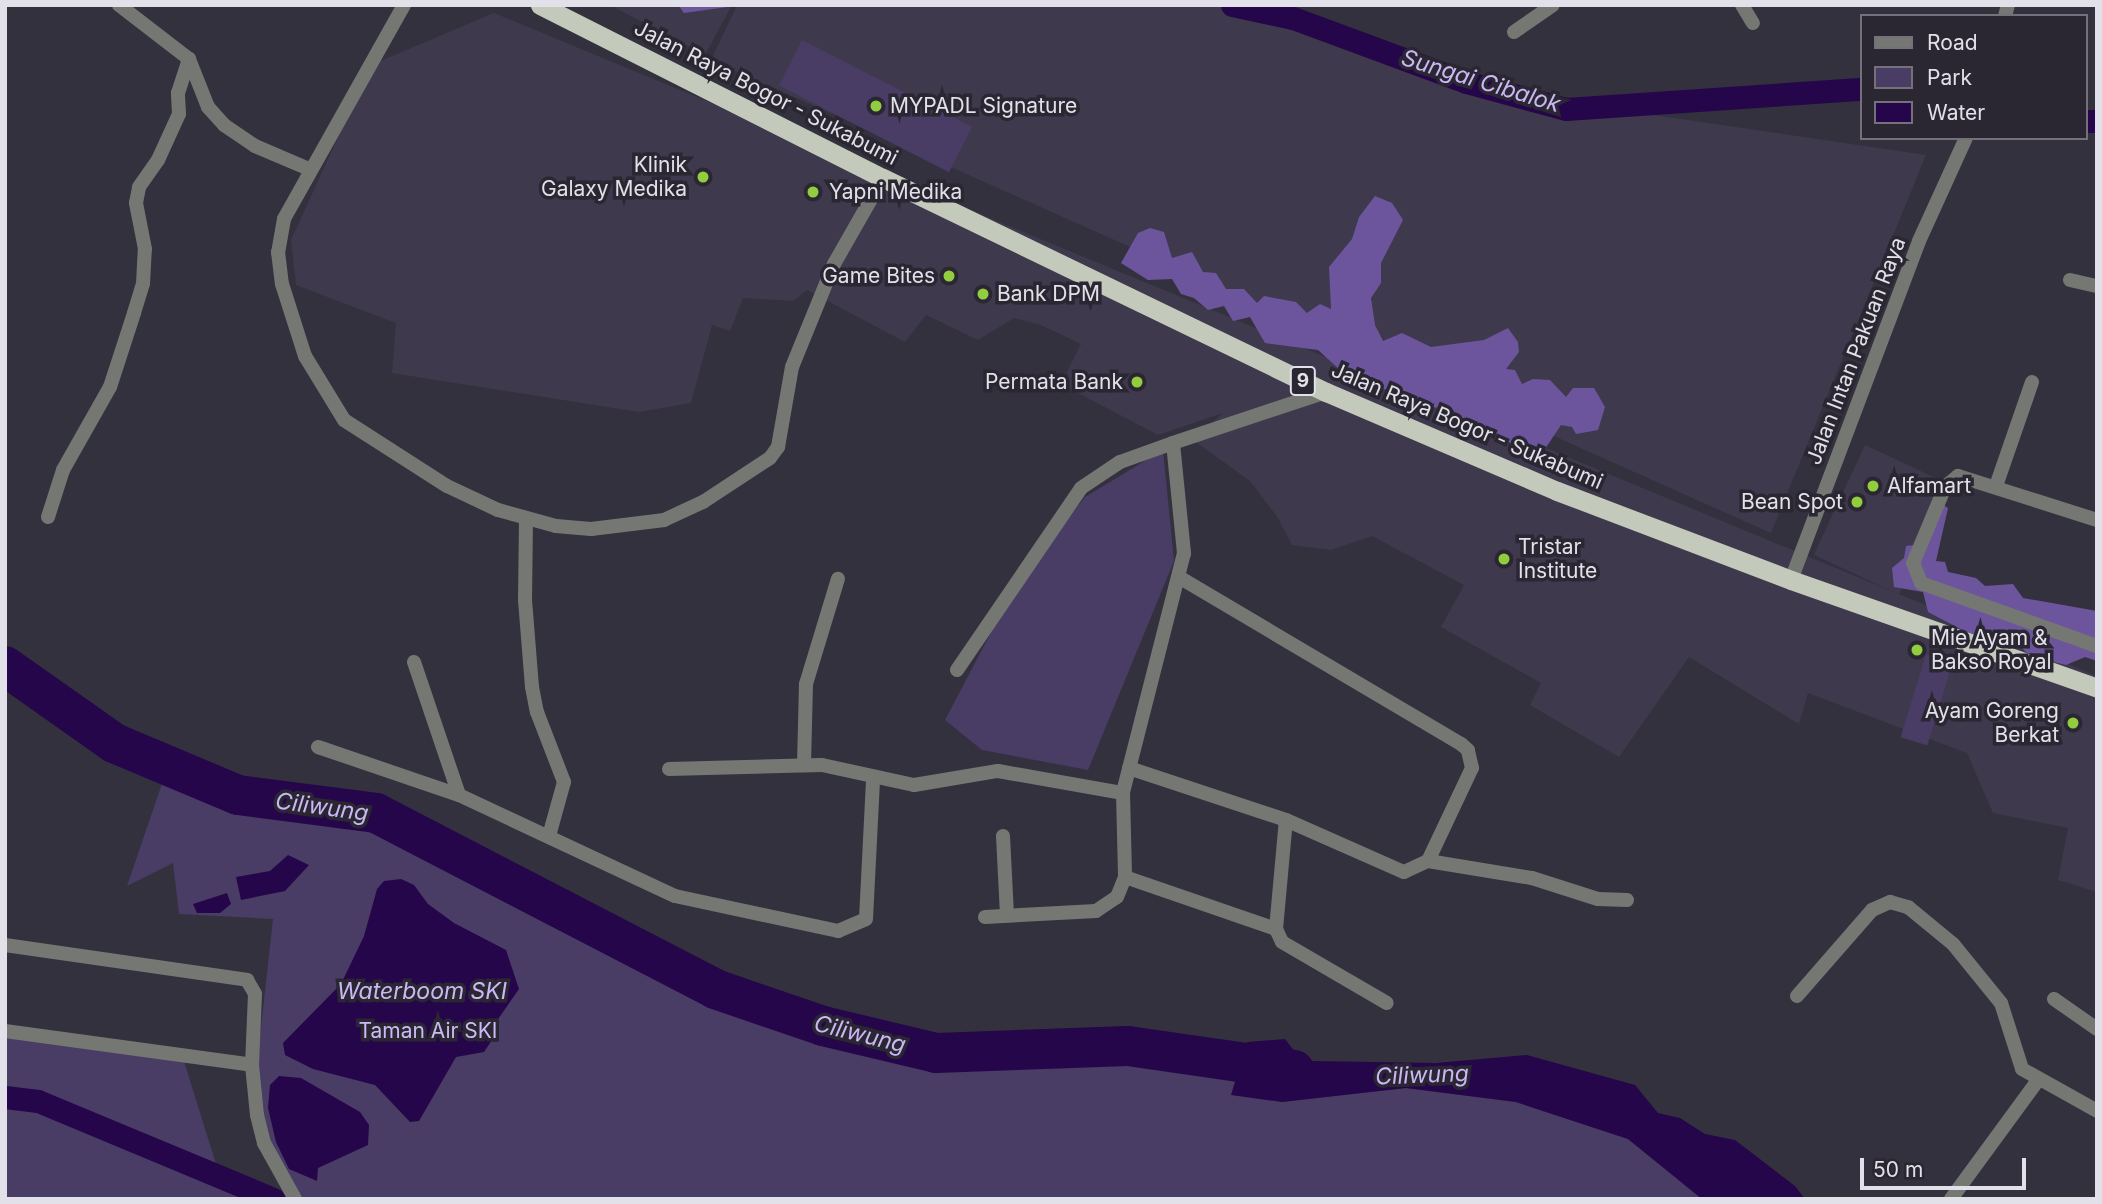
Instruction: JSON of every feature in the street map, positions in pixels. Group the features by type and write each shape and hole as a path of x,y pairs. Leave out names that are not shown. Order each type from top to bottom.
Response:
{"highway":[{"name":"Jalan Raya Bogor - Sukabumi","path":"540,5 883,178 1326,392 1557,491 1791,580 2097,688"}],"street":[{"path":"119,5 189,59 208,107 224,125 255,146 309,169"},
{"path":"404,5 309,169 284,219 278,252 282,284 305,356 344,420 447,486 526,519 591,529 664,520 703,502 771,458 778,447 792,367 834,264 883,178"},
{"path":"1514,32 1553,5"},
{"path":"1742,5 1754,23"},
{"path":"48,517 63,470 110,387 135,313 143,284 145,249 137,195 179,114 178,93 189,59"},
{"name":"Jalan Intan Pakuan Raya","path":"1791,580 1919,242 1963,144"},
{"path":"2070,280 2097,286"},
{"path":"1996,486 2032,382"},
{"path":"957,670 1081,488 1120,462 1326,392"},
{"path":"985,917 1096,911 1117,897 1125,877 1124,793 1180,578 1185,533 1173,443"},
{"path":"2097,520 1964,476 1948,482 1913,563 1916,578 2097,646"},
{"path":"526,519 525,600 533,687 537,712 564,782 549,836"},
{"path":"1180,578 1468,750 1472,768 1428,861"},
{"path":"804,765 805,691 838,579"},
{"path":"414,662 459,795"},
{"path":"318,747 459,795 675,896 838,931 866,919 870,901 873,779"},
{"path":"668,769 804,765 914,785 998,771 1124,793"},
{"path":"1129,768 1286,820 1404,872 1428,861 1532,878 1598,899 1627,900"},
{"path":"1286,820 1276,929 1282,942 1387,1003"},
{"path":"1003,836 1007,914"},
{"path":"1125,877 1276,929"},
{"path":"1797,996 1872,910 1890,902 1908,907 1980,975 2001,1003 2022,1069 2097,1111"},
{"path":"5,945 247,980 255,994 253,1065 264,1143 295,1199"},
{"path":"2054,999 2097,1029"},
{"path":"5,1031 253,1065"},
{"path":"1951,1199 2038,1080"}],"shaded area":[{"path":"610,5 732,5 705,55"},
{"path":"678,5 742,5 684,13"},
{"path":"737,5 1242,5 1463,87 1926,155 1771,533 711,60"},
{"path":"494,13 2097,676 2097,892 2058,880 2068,828 1993,813 1967,753 1808,693 1799,724 1689,657 1619,757 1530,705 1541,683 1441,627 1464,585 1372,536 1331,550 1292,545 1278,518 1250,481 1193,440 1223,413 1158,435 1061,384 1081,344 1041,325 1014,318 978,340 926,315 905,342 807,290 793,301 743,298 730,331 712,325 691,403 639,412 392,373 396,323 296,285 291,240 371,65"},
{"path":"1375,196 1392,203 1403,220 1381,263 1381,283 1371,298 1375,325 1383,341 1402,333 1431,347 1484,340 1508,328 1518,342 1519,352 1506,369 1515,370 1522,384 1533,379 1550,380 1566,397 1573,388 1594,388 1605,407 1598,430 1576,434 1572,427 1561,425 1543,452 1515,446 1498,434 1471,429 1453,410 1432,407 1395,390 1360,388 1318,350 1265,343 1250,317 1233,321 1224,306 1208,310 1194,298 1181,294 1172,279 1148,280 1121,263 1138,233 1150,228 1164,232 1172,258 1192,252 1203,272 1216,273 1226,289 1244,289 1257,303 1264,296 1296,302 1307,313 1320,304 1331,309 1329,267 1352,239 1359,217"},
{"path":"1865,445 1950,485 1899,594 1814,555"},
{"path":"1936,500 1948,508 1936,561 1945,562 1948,572 1976,578 1985,586 2013,584 2023,598 2097,611 2097,661 2085,657 2066,665 2054,662 2050,654 2027,653 2021,647 1976,637 1928,612 1923,592 1894,587 1892,568 1904,558 1906,546 1925,544"}],"green space":[{"name":"MYPADL Signature","path":"802,40 972,127 949,172 779,85"},
{"path":"1163,450 1174,561 1088,770 982,750 945,720 1016,585 1085,497"},
{"path":"1926,654 1953,662 1927,745 1901,737"},
{"name":"Taman Air SKI","path":"168,766 238,795 376,813 715,989 930,1053 1133,1047 1242,1063 1281,1102 1406,1088 1516,1102 1628,1139 1702,1199 303,1199 270,1148 256,1072 273,919 179,914 173,863 127,886"},
{"path":"5,1027 182,1055 216,1164 247,1199 5,1199"}],"water":[{"path":"288,855 309,865 285,891 241,900 236,877 270,871"},
{"name":"Waterboom SKI","path":"401,879 414,885 428,904 454,923 506,950 519,989 487,1035 492,1040 484,1052 456,1057 419,1121 410,1122 375,1085 313,1069 285,1055 283,1043 341,984 364,936 377,889 384,881"},
{"path":"227,893 231,904 220,913 197,913 193,904"},
{"path":"1285,1039 1299,1057 1313,1061 1436,1063 1527,1055 1635,1085 1658,1113 1680,1118 1705,1134 1735,1140 1795,1186 1805,1199 1702,1199 1628,1139 1516,1102 1406,1088 1282,1102 1231,1095 1247,1042"},
{"path":"279,1076 301,1078 360,1112 369,1125 368,1145 318,1168 317,1181 289,1169 276,1142 268,1108 270,1085"}],"waterway":[{"name":"Sungai Cibalok","path":"1232,5 1293,18 1466,82 1566,109 1860,89"},
{"name":"Sungai Cibalok","path":"2088,121 2097,121"},
{"name":"Ciliwung","path":"5,666 114,743 238,795 376,813 715,989 823,1026 936,1053 1128,1046 1294,1070"},
{"path":"5,1097 38,1101 273,1199"}],"place":[{"name":"MYPADL Signature","path":"876,106"},
{"name":"Klinik Galaxy Medika","path":"703,177"},
{"name":"Yapni Medika","path":"813,192"},
{"name":"Game Bites","path":"949,276"},
{"name":"Bank DPM","path":"983,294"},
{"name":"Permata Bank","path":"1137,382"},
{"name":"Alfamart","path":"1873,486"},
{"name":"Bean Spot","path":"1857,502"},
{"name":"Tristar Institute","path":"1504,559"},
{"name":"Mie Ayam & Bakso Royal","path":"1917,650"},
{"name":"Ayam Goreng Berkat","path":"2073,723"}]}
